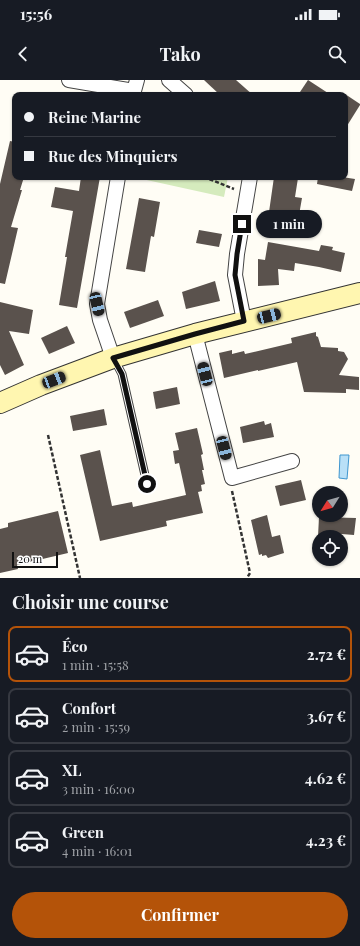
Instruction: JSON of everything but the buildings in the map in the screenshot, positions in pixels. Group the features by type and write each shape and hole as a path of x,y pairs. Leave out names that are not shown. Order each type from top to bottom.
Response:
{"main road":[{"path":"0,403 41,385 113,358 244,321 360,293"}],"street":[{"path":"69,80 135,88"},
{"path":"169,80 183,92"},
{"path":"113,358 100,320 97,304 118,180"},
{"path":"244,321 235,275 237,254 250,180"},
{"path":"195,334 232,478 292,461"}],"lane":[{"path":"113,358 122,374 147,484"}],"path":[{"path":"212,180 248,194"},
{"path":"48,435 80,578"},
{"path":"232,478 231,484 250,573 247,578"}],"green space":[{"path":"147,180 227,180 224,197"}],"water":[{"path":"340,455 349,455 347,479 339,478"}],"route":[{"path":"147,484 122,374 113,358 244,321 235,275 242,224"}]}
